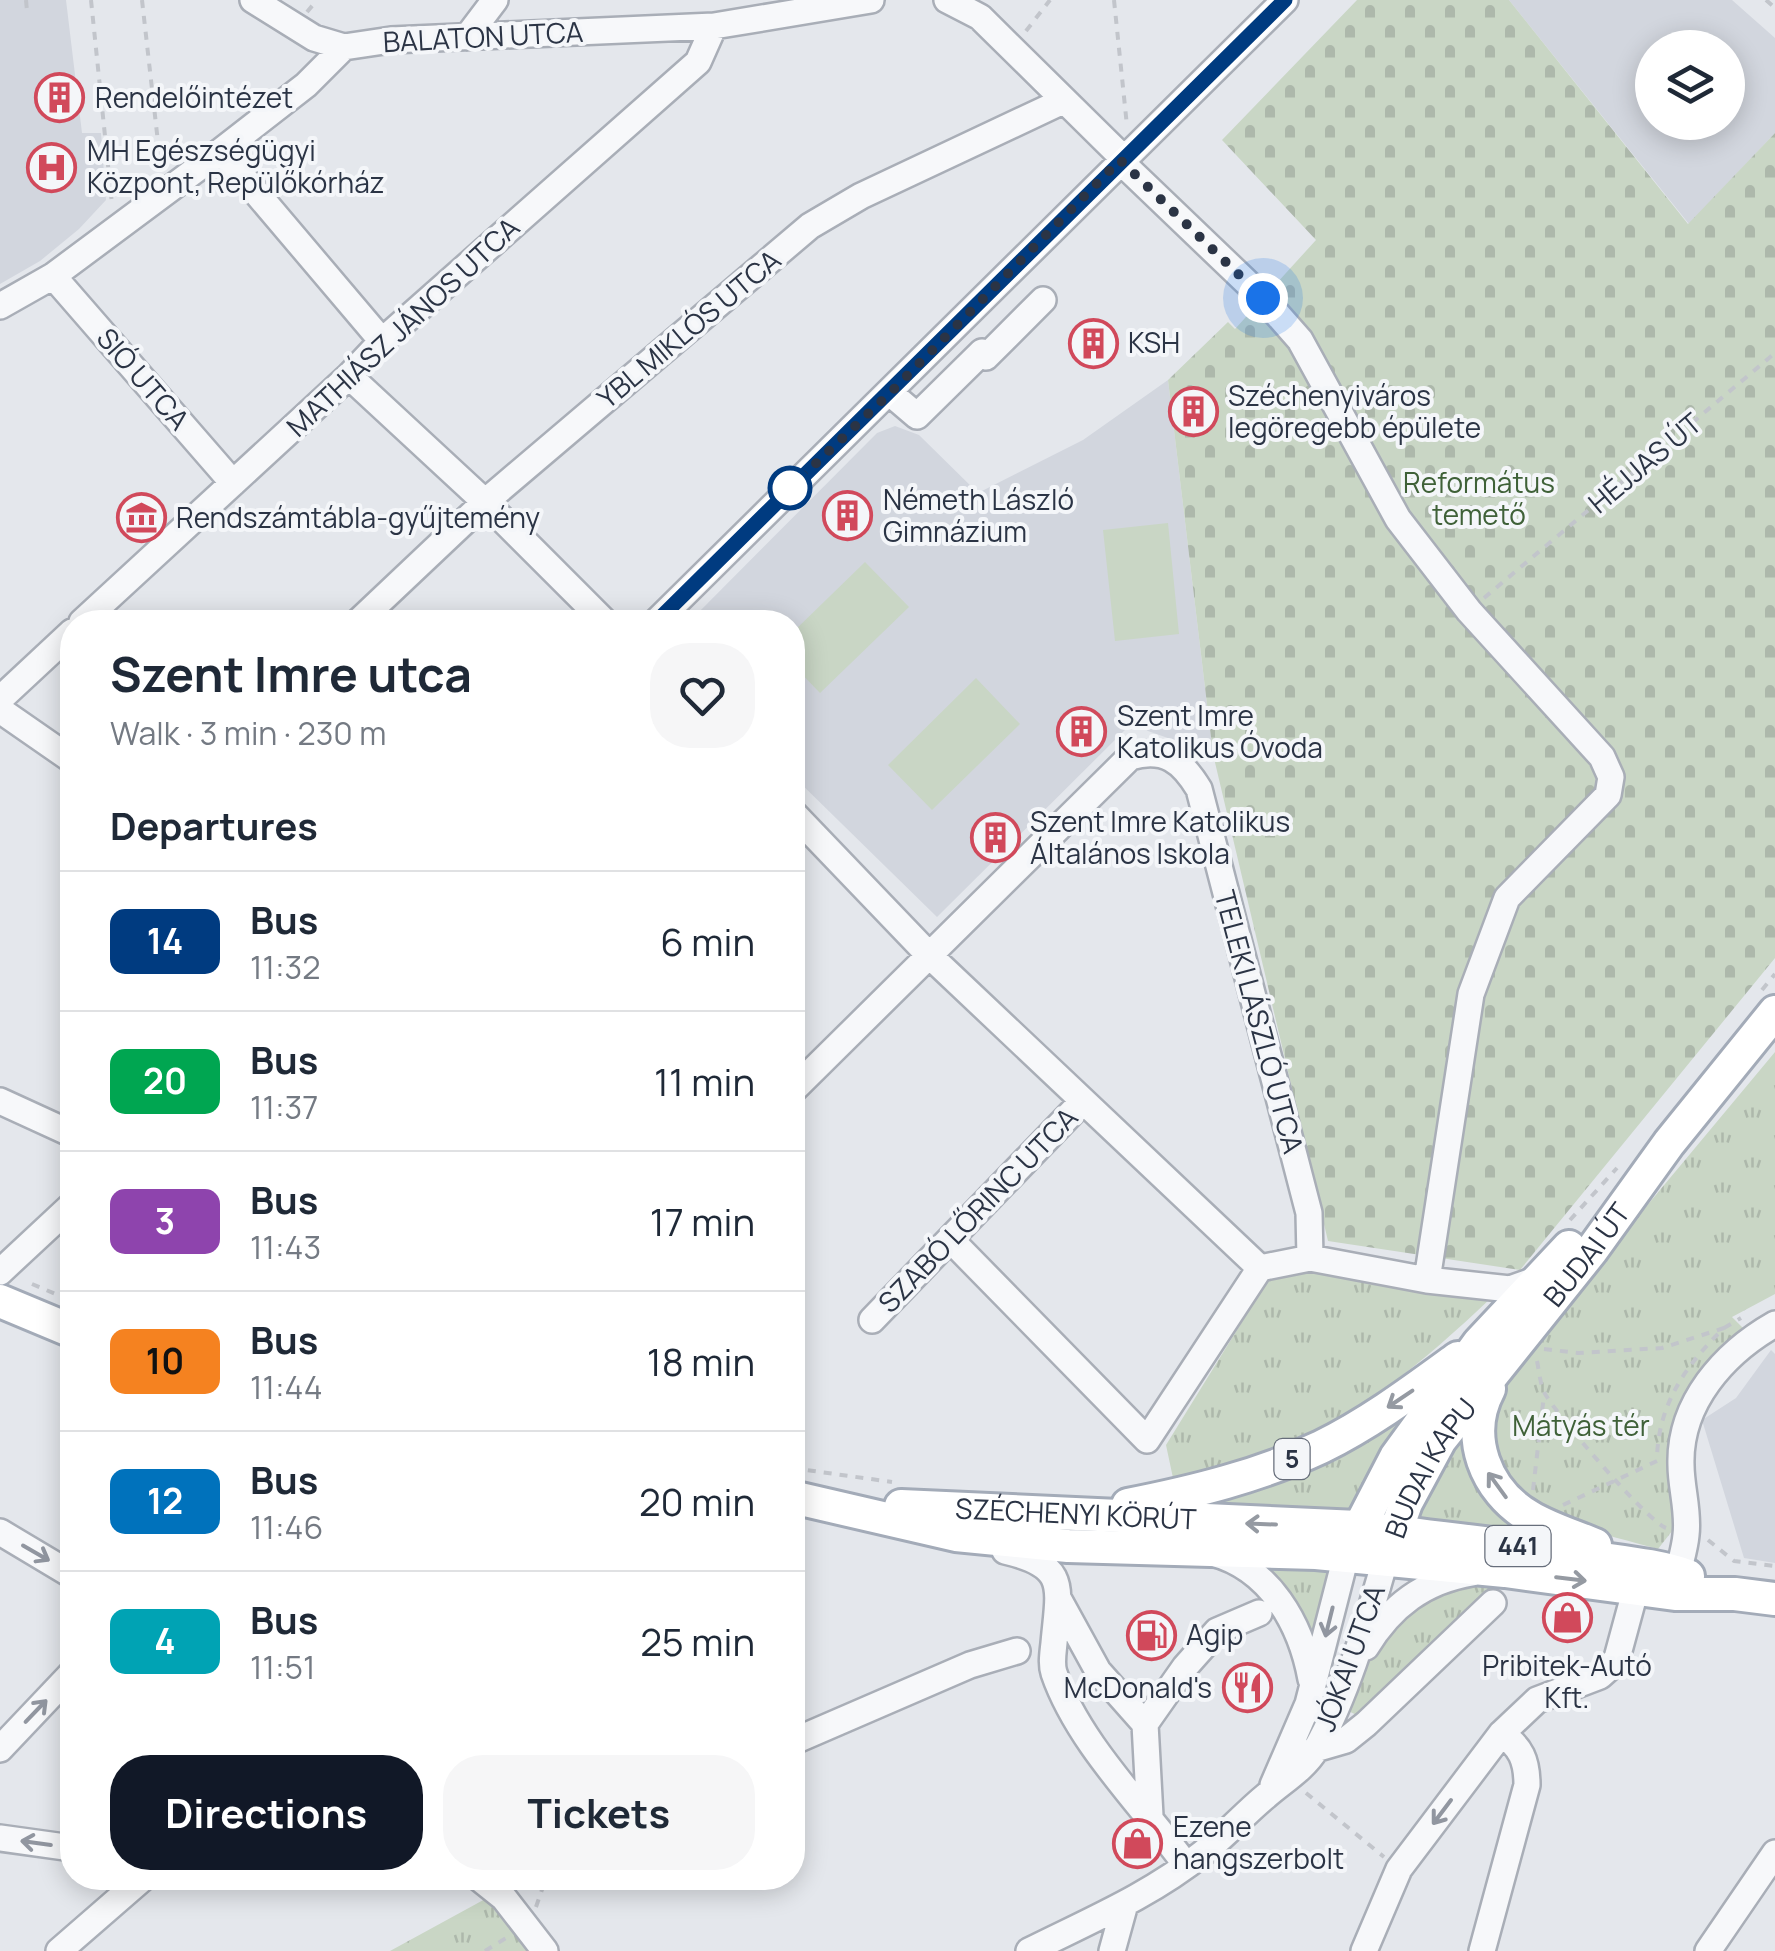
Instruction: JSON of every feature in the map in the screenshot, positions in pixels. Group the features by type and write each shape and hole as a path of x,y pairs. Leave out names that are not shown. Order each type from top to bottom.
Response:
{"main road":[{"name":"BUDAI ÚT","path":"1490,1355 1592,1250 1669,1143 1775,1012"},
{"name":"BUDAI ÚT","path":"1490,1355 1542,1278 1669,1143"},
{"path":"0,1301 60,1326"},
{"name":"5","path":"1079,1515 1216,1485 1306,1453 1490,1355"},
{"name":"5","path":"1352,1541 1396,1457 1490,1355"},
{"name":"BUDAI KAPU","path":"1352,1541 1390,1547 1419,1476 1490,1355"},
{"path":"1490,1355 1477,1444 1490,1478 1514,1506 1530,1517 1638,1576"},
{"name":"SZÉCHENYI KÖRÚT","path":"805,1497 1079,1515 1352,1541"},
{"name":"SZÉCHENYI KÖRÚT","path":"805,1499 956,1534 1068,1546 1198,1550 1352,1541"},
{"name":"441","path":"1390,1547 1505,1572 1638,1576 1678,1573 1735,1594"},
{"name":"441","path":"1390,1547 1525,1547 1638,1576 1675,1594 1735,1594 1775,1600"}],"street":[{"path":"253,0 314,38 344,47"},
{"path":"467,36 494,0"},
{"name":"BALATON UTCA","path":"0,306 53,276 221,152 306,85 344,47 391,40 714,26 871,0"},
{"path":"947,0 980,17 1263,298 1300,340 1398,519 1469,611 1602,757 1612,776 1608,795 1507,898 1471,994 1426,1280"},
{"path":"668,610 1285,0"},
{"name":"MATHIÁSZ JÁNOS UTCA","path":"95,610 382,341 698,62 714,26"},
{"name":"YBL MIKLÓS UTCA","path":"371,610 485,502 810,226 861,196 1063,101"},
{"path":"221,152 382,341"},
{"name":"SIÓ UTCA","path":"53,276 233,483"},
{"path":"956,327 986,356 1043,300"},
{"path":"890,393 917,416 982,352"},
{"path":"349,376 485,502 593,610"},
{"path":"0,699 60,643"},
{"path":"0,710 60,752"},
{"name":"TELEKI LÁSZLÓ UTCA","path":"805,1078 1130,757 1145,753 1164,755 1186,768 1199,790 1309,1213 1310,1258"},
{"path":"805,826 930,956 1260,1268"},
{"path":"0,1101 60,1128"},
{"name":"SZABÓ LŐRINC UTCA","path":"872,1320 1083,1101"},
{"path":"0,1272 60,1216"},
{"path":"950,1239 1147,1440 1260,1268 1310,1258 1426,1280 1510,1289 1542,1278"},
{"path":"1678,1573 1687,1532 1680,1463 1688,1419 1703,1389 1726,1361 1775,1324"},
{"path":"0,1532 60,1567"},
{"path":"956,1534 1035,1558 1050,1569 1059,1600 1098,1671 1144,1724 1150,1816"},
{"name":"JÓKAI UTCA","path":"1279,1786 1313,1689 1352,1541"},
{"name":"JÓKAI UTCA","path":"1038,1948 1125,1904 1186,1865 1279,1786 1315,1749 1344,1686 1390,1547"},
{"path":"1198,1550 1235,1561 1279,1599 1299,1634 1313,1689"},
{"path":"1344,1686 1381,1622 1415,1593 1469,1574 1505,1572"},
{"path":"1364,1951 1399,1869 1501,1734 1536,1700 1600,1676 1617,1658 1638,1576"},
{"path":"1059,1600 1052,1668 1079,1722 1186,1865"},
{"path":"1315,1749 1346,1740 1366,1724 1493,1603"},
{"path":"1144,1724 1217,1631 1259,1613"},
{"path":"1052,1668 1063,1651 1077,1649 1090,1655"},
{"path":"805,1736 970,1665 1017,1651"},
{"path":"0,1749 60,1686"},
{"path":"1482,1951 1526,1785 1527,1770 1521,1752 1501,1734"},
{"path":"0,1838 60,1846"},
{"path":"1715,1948 1775,1853"},
{"path":"59,1951 129,1890"},
{"path":"494,1890 527,1924 544,1951"},
{"path":"1112,1951 1125,1904"}],"path":[{"path":"26,0 27,11"},
{"path":"91,0 112,207 124,199"},
{"path":"142,0 161,173"},
{"path":"1026,31 1050,0"},
{"path":"1114,0 1127,131"},
{"path":"1766,0 1775,8"},
{"name":"HÉJJAS ÚT","path":"1469,611 1775,354"},
{"path":"0,1272 60,1296"},
{"path":"1532,1505 1544,1392 1534,1346 1578,1353 1662,1348 1724,1328 1701,1350 1674,1387 1660,1422 1658,1472"},
{"path":"1544,1392 1656,1524 1711,1540 1734,1561 1775,1566"},
{"path":"1554,1509 1658,1461"},
{"path":"1279,1786 1399,1869"},
{"path":"527,1924 541,1890"}],"shaded area":[{"name":"MH Egészségügyi Központ, Repülőkórház","path":"0,0 66,0 82,133 101,133 106,200 40,261 0,284"},
{"path":"1509,0 1732,0 1775,38 1775,133 1689,224"},
{"path":"1168,380 1213,754 1148,731 1134,721 937,917 805,788 805,610 701,610 877,433 895,426 919,435 978,493 1083,440"},
{"path":"1771,1350 1775,1354 1775,1563 1744,1558 1702,1420 1736,1398"}],"green space":[{"name":"Református temető","path":"1357,0 1509,0 1688,224 1775,133 1775,958 1520,1270 1328,1241 1213,754 1168,380 1228,322 1235,329 1316,240 1222,140"},
{"path":"1168,523 1179,634 1115,641 1103,530"},
{"path":"865,562 909,607 820,693 805,677 805,620"},
{"path":"976,678 1020,724 932,810 888,765"},
{"name":"Mátyás tér","path":"1775,1052 1775,1294 1732,1317 1745,1330 1699,1372 1675,1415 1669,1464 1676,1526 1658,1549 1568,1522 1527,1500 1497,1465 1491,1435 1500,1382"},
{"path":"1310,1270 1491,1298 1408,1371 1317,1432 1249,1460 1173,1478 1166,1445 1269,1278"},
{"path":"1408,1417 1351,1518 1184,1511 1310,1471"},
{"path":"1470,1422 1519,1520 1517,1530 1413,1520 1426,1491"},
{"path":"1264,1568 1333,1570 1317,1640 1295,1599"},
{"path":"1506,1578 1361,1717 1346,1710 1371,1655 1408,1611 1450,1587"},
{"path":"487,1898 536,1951 390,1951"}],"bus line":[{"name":"14","path":"668,610 1285,0"}],"place":[{"name":"Rendelőintézet","path":"60,98"},
{"name":"MH Egészségügyi Központ, Repülőkórház","path":"52,167"},
{"name":"KSH","path":"1093,343"},
{"name":"Széchenyiváros legöregebb épülete","path":"1193,412"},
{"name":"Németh László Gimnázium","path":"848,516"},
{"name":"Rendszámtábla-gyűjtemény","path":"141,518"},
{"name":"Szent Imre Katolikus Óvoda","path":"1082,732"},
{"name":"Szent Imre Katolikus Általános Iskola","path":"995,838"},
{"name":"Pribitek-Autó Kft.","path":"1567,1618"},
{"name":"Agip","path":"1151,1635"},
{"name":"McDonald's","path":"1247,1688"},
{"name":"Ezene hangszerbolt","path":"1138,1843"}],"route":[{"path":"790,488 890,393 1120,160 1263,298"}]}
